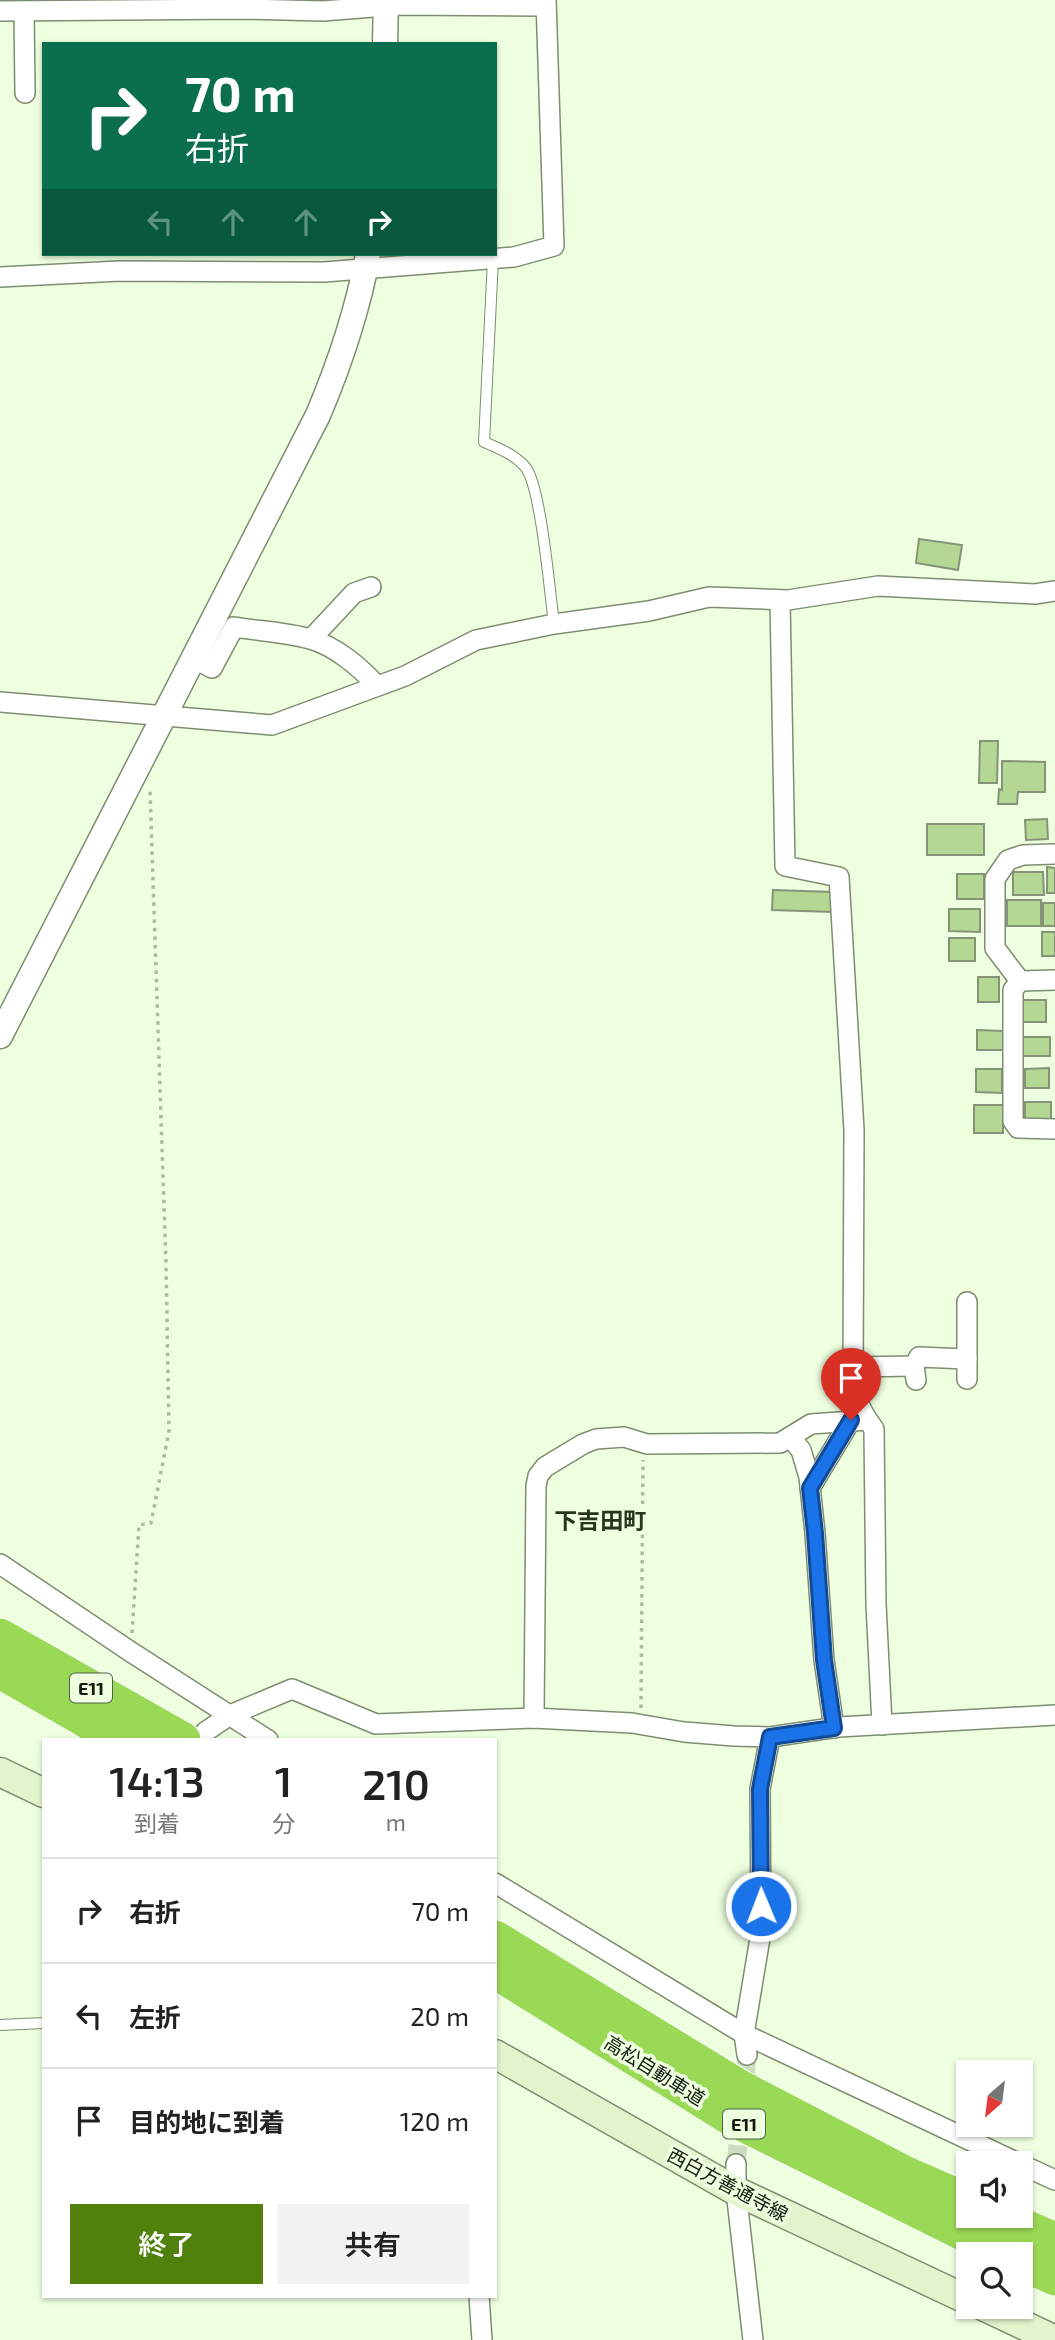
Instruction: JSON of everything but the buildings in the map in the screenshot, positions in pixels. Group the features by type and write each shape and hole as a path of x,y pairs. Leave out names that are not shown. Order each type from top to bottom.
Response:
{"highway":[{"name":"E11","path":"0,1637 193,1736"},
{"name":"E11","path":"0,1670 119,1738"},
{"name":"高松自動車道","path":"497,1940 741,2089 904,2174 956,2197"},
{"name":"高松自動車道","path":"497,1971 731,2117 983,2242"},
{"path":"1025,2228 1055,2241"},
{"path":"1033,2267 1055,2277"}],"main road":[{"path":"0,1772 42,1792"},
{"name":"西白方善通寺線","path":"497,2055 956,2294"},
{"path":"1011,2319 1055,2340"}],"street":[{"path":"385,42 386,3"},
{"path":"0,277 120,271 324,272 367,261 514,257 554,246 546,3 386,3 323,11 104,5 11,8 31,83"},
{"path":"0,1036 318,415 342,353 367,261"},
{"path":"0,702 272,725 405,676 476,640 554,624 649,611 709,597 780,600 878,586 1035,594 1055,591"},
{"path":"311,639 354,593 371,587"},
{"path":"780,600 785,866 839,877 854,1130 853,1367 859,1420 810,1488"},
{"path":"195,659 212,668 233,627 311,639 338,653 365,673 377,686"},
{"path":"1020,981 995,948 995,879 1008,860 1023,855 1055,854"},
{"path":"1020,981 1055,980"},
{"path":"1020,981 1013,990 1013,1121 1018,1128 1055,1129"},
{"path":"967,1302 967,1379"},
{"path":"853,1367 915,1373 919,1357 967,1359"},
{"path":"534,1718 536,1486 538,1476 545,1467 596,1439 624,1437 644,1443 780,1443 811,1424 859,1420 874,1429 876,1604 882,1725"},
{"path":"790,1437 801,1450 810,1488 824,1660 834,1728"},
{"path":"0,1564 265,1738"},
{"path":"193,1736 230,1715 292,1689 376,1724 534,1718 640,1724 684,1732 770,1737 834,1728 1055,1715"},
{"path":"747,2055 744,2034 761,1932 760,1789 770,1737"},
{"path":"497,1884 744,2034 993,2151"},
{"path":"1033,2170 1055,2180"},
{"path":"736,2178 753,2340"},
{"path":"479,2298 482,2340"}],"lane":[{"path":"493,259 484,442 508,454 527,469 542,535 554,624"},
{"path":"0,2025 42,2023"}],"path":[{"path":"131,1652 139,1525 151,1523 169,1431 150,791"},
{"path":"640,1724 644,1443"}],"tunnel":[{"path":"736,2164 747,2055"}],"district":[{"name":"下吉田町","path":"600,1520"}],"route":[{"path":"761,1906 760,1789 770,1737 834,1728 824,1660 810,1488 851,1420"}]}
